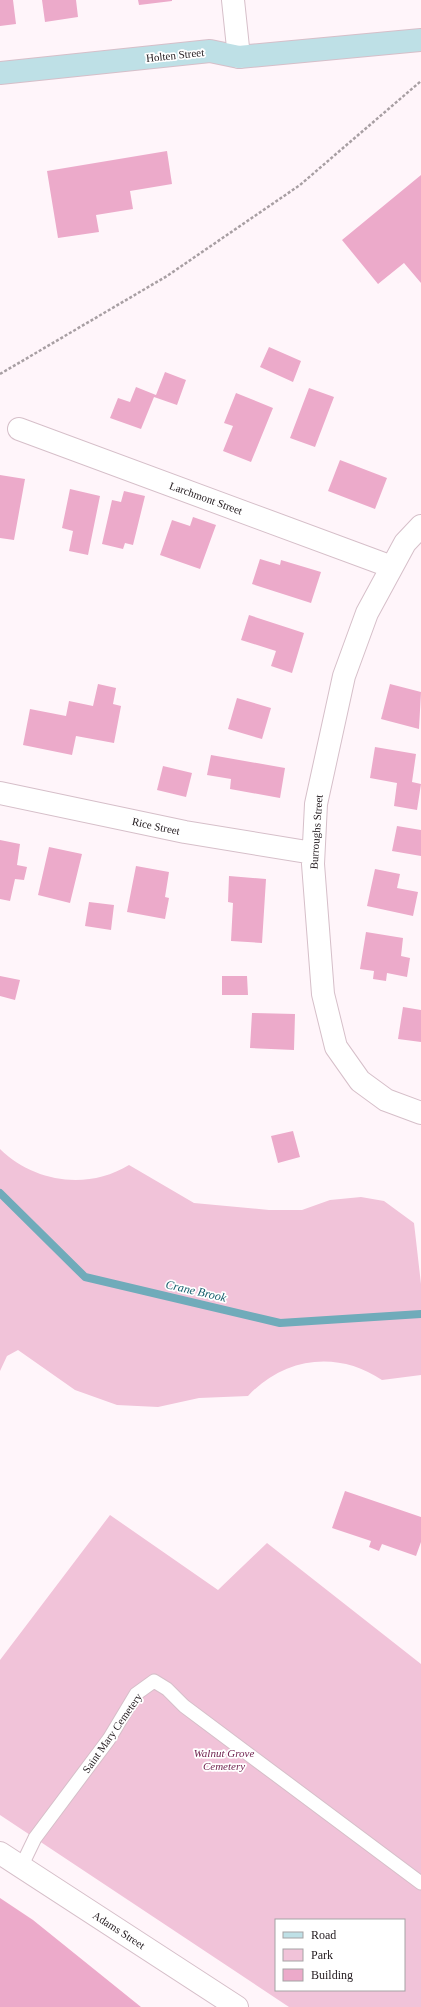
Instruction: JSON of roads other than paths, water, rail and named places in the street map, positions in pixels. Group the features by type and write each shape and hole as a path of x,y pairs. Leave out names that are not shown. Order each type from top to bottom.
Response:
{"main road":[{"name":"Holten Street","path":"0,73 210,51 239,57 421,40"}],"street":[{"path":"233,0 239,57"},
{"name":"Larchmont Street","path":"20,429 392,567"},
{"name":"Burroughs Street","path":"421,526 405,543 367,613 344,676 316,804 313,853 323,994 336,1046 360,1081 386,1100 421,1113"},
{"name":"Rice Street","path":"0,793 185,832 313,853"},
{"name":"Adams Street","path":"0,1853 237,2007"}],"lane":[{"name":"Saint Mary Cemetery","path":"21,1867 35,1838 109,1739 136,1694 154,1681 167,1689 184,1706 421,1883"}],"waterway":[{"name":"Crane Brook","path":"0,1193 85,1277 280,1323 421,1314"}],"park label":[{"name":"Walnut Grove Cemetery","path":"224,1759"}]}
